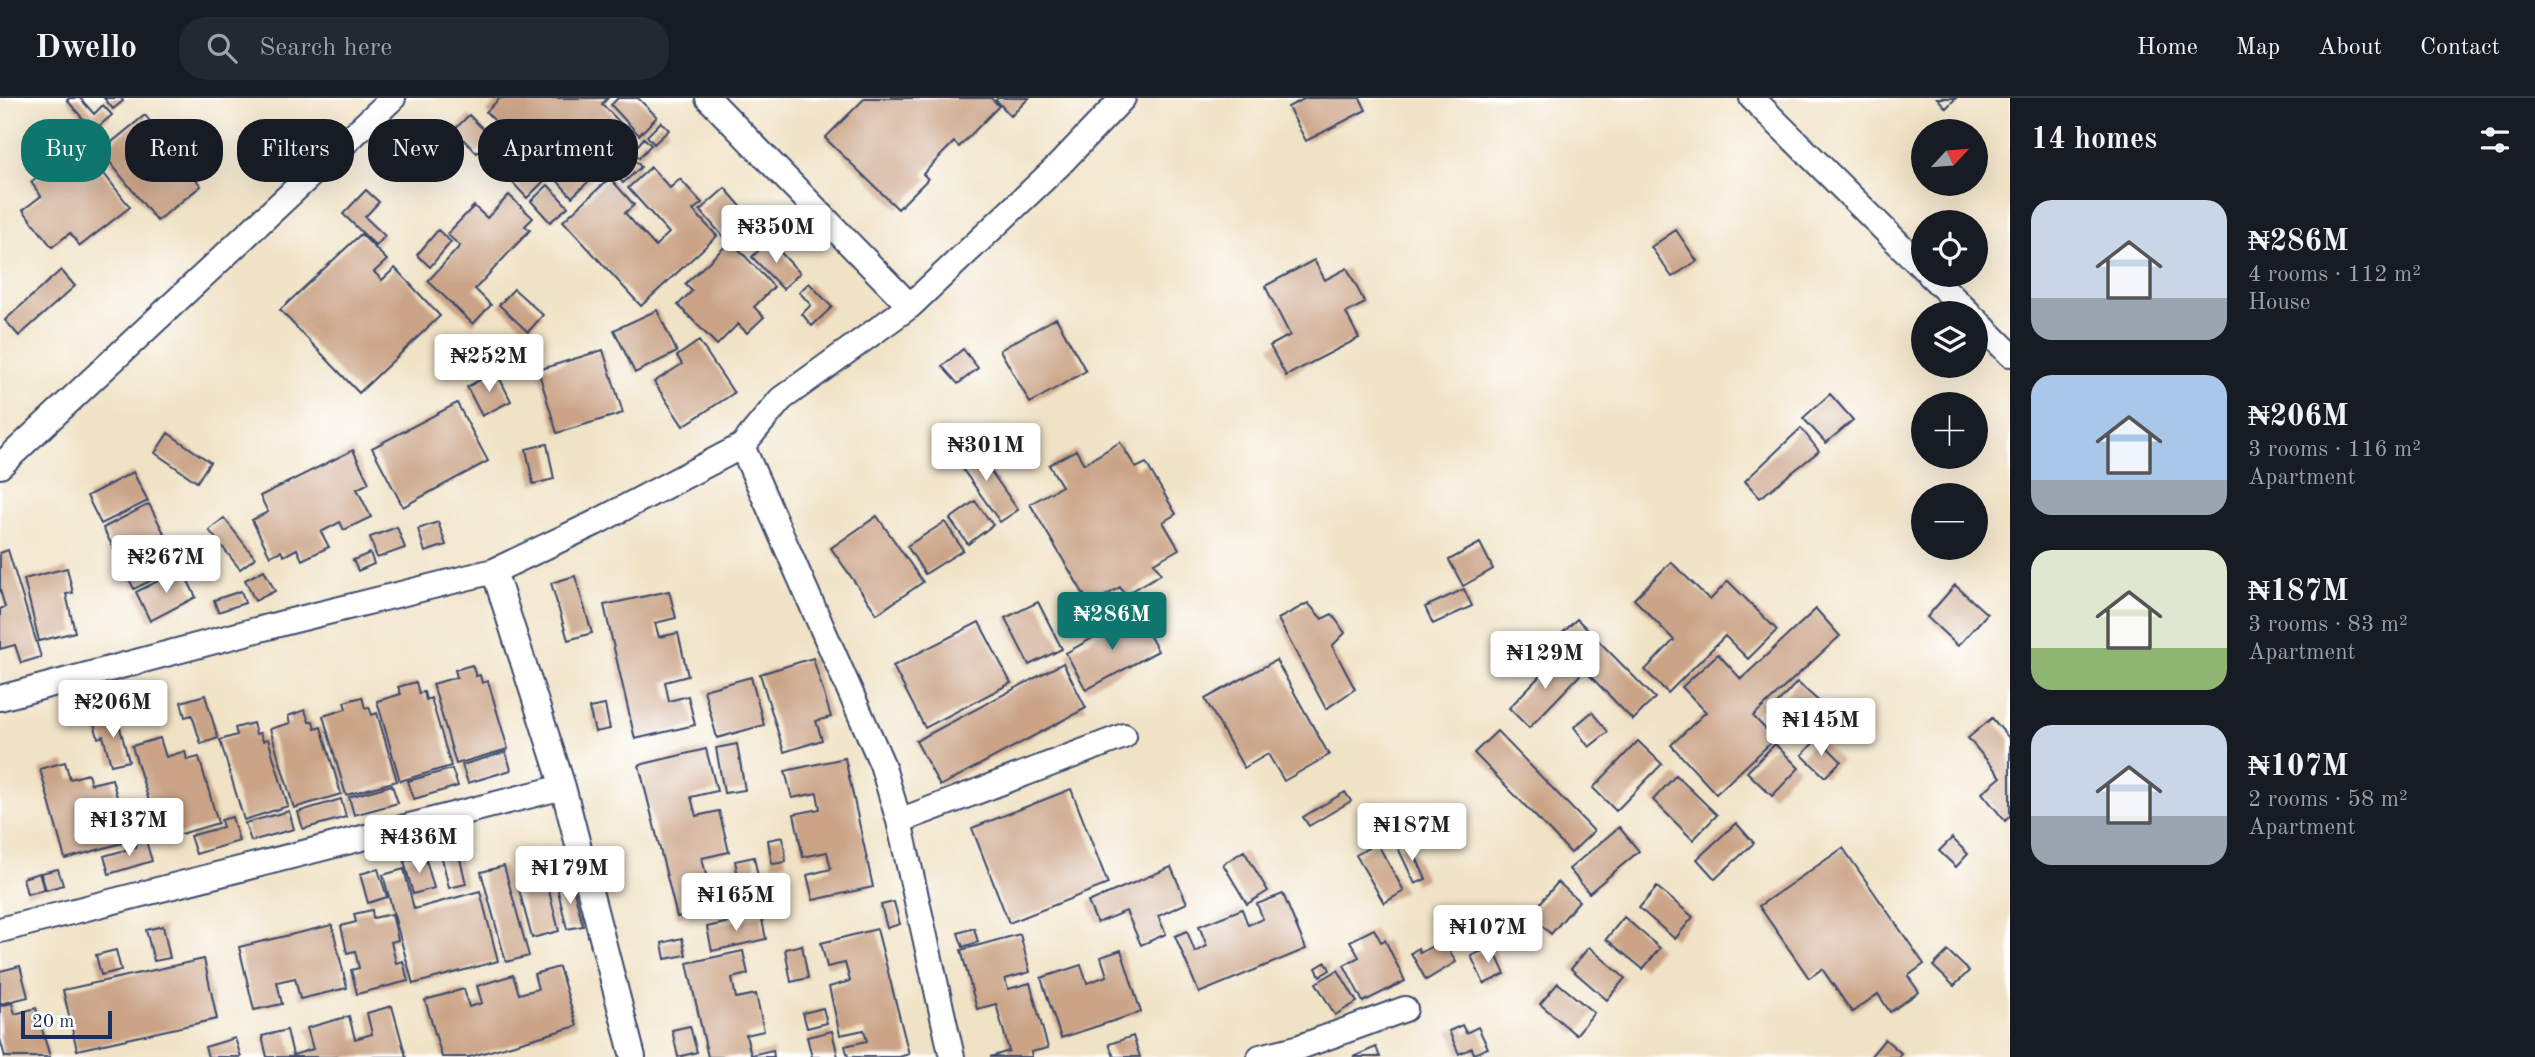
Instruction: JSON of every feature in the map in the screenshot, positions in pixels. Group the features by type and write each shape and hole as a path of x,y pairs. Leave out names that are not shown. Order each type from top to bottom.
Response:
{"street":[{"path":"0,466 393,98"},
{"path":"708,98 910,306"},
{"path":"0,698 283,623 494,571 594,523 742,446 781,399 910,306 1059,165 1123,98"},
{"path":"1752,98 1911,256"},
{"path":"1942,287 1957,301"},
{"path":"1988,332 2010,354"},
{"path":"742,446 882,764 899,821 952,1057"},
{"path":"494,571 563,787 633,1057"},
{"path":"899,821 1124,736"},
{"path":"0,930 563,787"},
{"path":"1260,1057 1297,1048 1405,1009"}],"building":[{"path":"80,98 94,114 103,105 112,115 107,119 83,119 67,100"},
{"path":"104,98 121,98 123,101 113,109"},
{"path":"500,98 608,98 602,104 617,119 493,119 486,112"},
{"path":"618,98 638,98 657,117 639,135 638,119 624,119 611,105"},
{"path":"865,98 991,98 999,106 959,147 954,142 923,174 928,179 898,209 825,138"},
{"path":"997,98 1029,98 1011,116"},
{"path":"1306,98 1360,98 1366,110 1306,141 1288,107"},
{"path":"1937,98 1956,98 1946,108"},
{"path":"469,115 478,124 477,153 464,140 464,120"},
{"path":"661,122 669,130 654,144 647,136"},
{"path":"125,131 125,181 111,164 111,143"},
{"path":"644,138 651,145 639,158 638,157 638,145"},
{"path":"651,167 670,188 680,179 702,203 693,210 717,236 641,306 563,221 606,182 614,182 634,205 625,213 655,246 669,233 628,188 638,182"},
{"path":"31,182 110,182 130,207 80,246 70,233 52,247 23,210 41,196"},
{"path":"126,182 198,182 201,186 157,221"},
{"path":"512,182 543,182 527,198"},
{"path":"558,182 588,182 572,197"},
{"path":"548,185 568,207 550,222 531,201"},
{"path":"725,188 751,218 726,240 700,210"},
{"path":"366,190 379,202 365,217 385,236 376,246 343,214"},
{"path":"509,195 533,218 525,226 530,230 475,289 491,305 473,324 428,281 460,246 447,234 474,206 487,218"},
{"path":"438,230 451,242 430,267 417,255"},
{"path":"1676,230 1697,261 1672,277 1651,247"},
{"path":"361,234 387,260 374,272 382,280 395,268 440,316 359,393 280,310"},
{"path":"769,240 800,273 783,289 752,257"},
{"path":"731,241 774,287 754,307 764,317 747,333 738,324 717,345 678,305 692,291 685,284"},
{"path":"1314,260 1325,280 1347,268 1365,303 1346,313 1359,338 1286,376 1270,346 1290,335 1265,286"},
{"path":"61,270 75,286 19,336 5,320"},
{"path":"809,283 832,307 812,326 802,314 811,305 799,292"},
{"path":"514,289 543,315 528,332 499,305"},
{"path":"657,310 677,352 635,373 614,330"},
{"path":"1056,318 1086,371 1030,403 1000,350"},
{"path":"699,341 734,393 683,426 654,382 682,364 677,356"},
{"path":"963,349 978,368 958,384 942,366"},
{"path":"603,350 623,413 557,433 538,370"},
{"path":"496,371 511,401 482,416 467,387"},
{"path":"1830,394 1853,420 1826,443 1803,418"},
{"path":"457,403 488,461 403,507 372,448"},
{"path":"1801,428 1819,451 1760,498 1745,481"},
{"path":"168,433 210,462 197,482 155,453"},
{"path":"1120,442 1136,468 1146,463 1176,514 1163,522 1179,549 1154,563 1161,574 1125,595 1120,587 1090,605 1030,504 1062,486 1049,465 1076,450 1084,464"},
{"path":"547,444 554,479 533,484 526,449"},
{"path":"972,444 1018,510 1000,522 954,457"},
{"path":"353,450 369,483 357,489 371,517 344,530 340,522 321,532 329,547 302,560 297,549 284,556 281,551 270,556 252,520 268,512 260,496"},
{"path":"133,472 148,501 101,524 87,496"},
{"path":"975,501 993,525 968,544 950,519"},
{"path":"149,504 164,533 118,557 103,528"},
{"path":"877,516 923,582 877,614 831,548"},
{"path":"224,518 255,558 240,569 209,530"},
{"path":"438,522 446,545 425,552 418,529"},
{"path":"945,522 963,550 925,574 907,546"},
{"path":"397,527 405,548 377,558 370,537"},
{"path":"166,537 180,566 134,589 120,561"},
{"path":"1480,543 1493,569 1463,586 1449,560"},
{"path":"8,550 41,657 21,663 15,645 0,649 0,609 5,607 0,590 0,553"},
{"path":"370,553 374,564 358,571 353,560"},
{"path":"1671,562 1710,600 1728,581 1777,630 1748,659 1725,636 1668,693 1645,670 1674,640 1634,599"},
{"path":"67,568 73,593 66,594 75,632 39,641 24,579"},
{"path":"182,569 196,597 150,621 136,592"},
{"path":"264,570 275,591 255,601 245,580"},
{"path":"575,576 592,633 568,640 551,583"},
{"path":"1955,585 1987,614 1958,646 1927,617"},
{"path":"1464,589 1472,606 1433,624 1425,607"},
{"path":"241,591 245,603 218,612 214,600"},
{"path":"669,591 676,618 655,623 659,637 678,633 688,676 665,682 669,701 688,696 695,725 635,739 604,605"},
{"path":"1038,602 1062,649 1029,665 1005,618"},
{"path":"1308,603 1322,619 1332,614 1345,633 1332,646 1355,689 1326,709 1278,619"},
{"path":"1816,609 1840,636 1753,716 1775,739 1716,794 1671,745 1706,712 1682,687 1718,654 1741,679"},
{"path":"1137,613 1158,651 1086,690 1066,653"},
{"path":"1577,619 1655,698 1633,720 1555,640"},
{"path":"979,622 1011,683 925,728 893,666"},
{"path":"1561,654 1581,674 1529,728 1509,708"},
{"path":"813,658 831,717 816,721 822,740 784,752 760,674"},
{"path":"1276,660 1329,755 1284,781 1268,754 1244,768 1205,699"},
{"path":"1063,663 1086,708 940,786 916,741"},
{"path":"472,665 476,676 480,675 482,683 488,681 508,749 456,764 433,684 457,677 455,670"},
{"path":"751,677 764,725 717,738 704,690"},
{"path":"416,682 419,693 424,692 426,700 431,698 451,766 400,781 377,701 401,694 398,687"},
{"path":"1797,682 1822,704 1795,734 1770,712"},
{"path":"205,695 218,738 201,744 192,715 185,717 181,702"},
{"path":"362,697 365,708 369,707 372,715 377,713 397,781 346,795 323,716 346,709 344,702"},
{"path":"605,705 610,729 595,732 589,708"},
{"path":"305,710 315,729 321,727 341,794 294,808 270,729 290,723 288,716"},
{"path":"1592,712 1608,732 1589,747 1574,727"},
{"path":"117,717 129,761 111,765 103,736 98,738 94,723"},
{"path":"1992,718 2010,739 2010,816 2005,821 1982,793 2001,777 1968,738"},
{"path":"253,723 256,734 260,733 263,741 268,739 288,806 244,820 220,740 237,735 235,728"},
{"path":"1497,731 1594,831 1571,853 1474,753"},
{"path":"160,738 166,757 185,751 187,760 199,757 218,823 161,840 132,746"},
{"path":"1818,738 1841,761 1825,777 1802,755"},
{"path":"1638,741 1662,764 1616,811 1593,788"},
{"path":"737,744 745,790 724,793 716,748"},
{"path":"1775,744 1799,768 1772,796 1747,772"},
{"path":"706,749 717,791 691,797 696,816 719,811 729,852 702,858 707,879 733,873 740,902 677,917 639,765"},
{"path":"506,752 511,770 468,783 462,765"},
{"path":"845,758 873,887 813,900 807,875 831,869 827,852 803,857 794,814 820,809 817,793 792,798 785,771"},
{"path":"65,762 70,779 88,774 91,784 112,779 129,841 65,859 40,769"},
{"path":"452,769 458,786 414,799 408,781"},
{"path":"1676,775 1717,815 1693,840 1653,800"},
{"path":"392,785 398,803 354,815 349,797"},
{"path":"1071,789 1108,884 1009,923 972,828"},
{"path":"1345,792 1351,801 1309,826 1303,817"},
{"path":"341,799 346,817 303,829 298,812"},
{"path":"289,811 294,829 251,841 245,823"},
{"path":"1390,814 1397,828 1388,833 1381,818"},
{"path":"232,817 239,841 196,854 190,836 223,827 221,820"},
{"path":"1736,823 1754,843 1715,879 1697,859"},
{"path":"1619,827 1639,851 1589,893 1569,869"},
{"path":"783,837 786,862 772,864 768,840"},
{"path":"145,838 152,861 109,874 104,856 136,847 135,841"},
{"path":"1952,838 1968,854 1956,867 1939,851"},
{"path":"1409,842 1426,879 1415,884 1398,848"},
{"path":"1377,843 1404,891 1384,903 1356,855"},
{"path":"457,846 466,884 449,888 440,850"},
{"path":"1843,848 1924,964 1908,976 1919,992 1890,1012 1878,994 1852,1012 1822,969 1809,978 1759,906"},
{"path":"1244,851 1268,891 1247,904 1223,864"},
{"path":"425,856 434,888 413,894 404,861"},
{"path":"754,857 764,906 745,910 735,861"},
{"path":"504,866 529,956 506,962 481,872"},
{"path":"1171,867 1187,903 1158,916 1166,934 1141,945 1126,911 1097,923 1088,902"},
{"path":"58,869 63,885 46,890 41,873"},
{"path":"378,869 387,897 368,903 360,874"},
{"path":"404,869 414,909 480,891 498,961 413,984 383,875"},
{"path":"39,873 44,890 27,894 23,878"},
{"path":"546,879 559,931 532,938 518,886"},
{"path":"1558,882 1579,901 1551,934 1530,915"},
{"path":"572,883 583,926 567,929 557,887"},
{"path":"1657,887 1693,917 1675,939 1639,908"},
{"path":"1283,894 1306,949 1199,993 1175,936 1187,931 1195,952 1207,946 1199,926 1242,909 1248,925 1263,919 1257,904"},
{"path":"894,902 900,924 887,928 881,905"},
{"path":"372,910 373,918 392,914 398,940 391,942 396,963 403,961 408,981 357,994 351,970 359,968 355,951 347,953 341,926 356,922 354,914"},
{"path":"761,915 766,939 712,951 707,927"},
{"path":"1624,917 1660,948 1643,969 1606,939"},
{"path":"332,925 347,988 300,999 295,978 277,982 282,1004 254,1010 239,947"},
{"path":"163,926 170,958 154,961 146,930"},
{"path":"974,928 978,942 963,947 958,933"},
{"path":"877,929 909,1054 899,1057 848,1057 845,1046 867,1041 864,1030 840,1035 829,987 850,981 845,963 827,967 821,943"},
{"path":"1374,929 1381,942 1385,940 1405,981 1363,1002 1344,965 1359,957 1350,941"},
{"path":"1020,934 1030,972 1005,979 1008,989 1030,983 1048,1048 1031,1052 1032,1057 990,1057 1009,1051 996,1004 977,1009 961,950"},
{"path":"682,938 686,955 665,959 662,943"},
{"path":"1443,940 1456,962 1426,980 1411,953 1418,948 1420,953"},
{"path":"802,945 808,978 791,982 785,949"},
{"path":"1492,946 1505,974 1484,984 1471,956"},
{"path":"1589,947 1625,978 1607,1000 1571,969"},
{"path":"116,950 121,970 101,975 96,955"},
{"path":"1121,950 1141,1012 1061,1038 1041,978 1081,965 1087,983 1107,976 1101,957"},
{"path":"743,951 748,974 732,978 736,998 756,994 764,1031 746,1035 751,1055 773,1050 774,1057 708,1057 687,963"},
{"path":"1948,951 1969,971 1954,986 1933,966"},
{"path":"204,959 217,1019 77,1050 63,990"},
{"path":"1326,962 1330,970 1320,976 1316,968"},
{"path":"20,966 28,997 0,1004 0,971"},
{"path":"559,967 577,1026 469,1057 442,1057 425,1000 464,989 469,1007 482,1003 477,986 513,975 519,994 538,989 534,974"},
{"path":"1338,970 1357,1002 1335,1015 1316,983"},
{"path":"1558,983 1594,1013 1576,1035 1540,1004"},
{"path":"12,1003 15,1014 36,1008 50,1057 5,1057 0,1039 0,1006"},
{"path":"392,1006 406,1057 267,1057 262,1036 287,1030 293,1055 313,1049 307,1028 349,1016 355,1039 372,1034 367,1013"},
{"path":"823,1008 827,1023 807,1028 803,1013"},
{"path":"1462,1025 1466,1033 1478,1027 1488,1048 1474,1054 1472,1048 1459,1054 1449,1031"},
{"path":"690,1026 697,1052 678,1057 672,1030"},
{"path":"832,1031 838,1057 812,1057 807,1037"},
{"path":"1133,1036 1140,1057 1114,1057 1109,1044"},
{"path":"235,1038 241,1057 208,1057 205,1047"},
{"path":"1885,1039 1901,1053 1898,1057 1870,1057"},
{"path":"1376,1047 1380,1057 1353,1057"}]}
